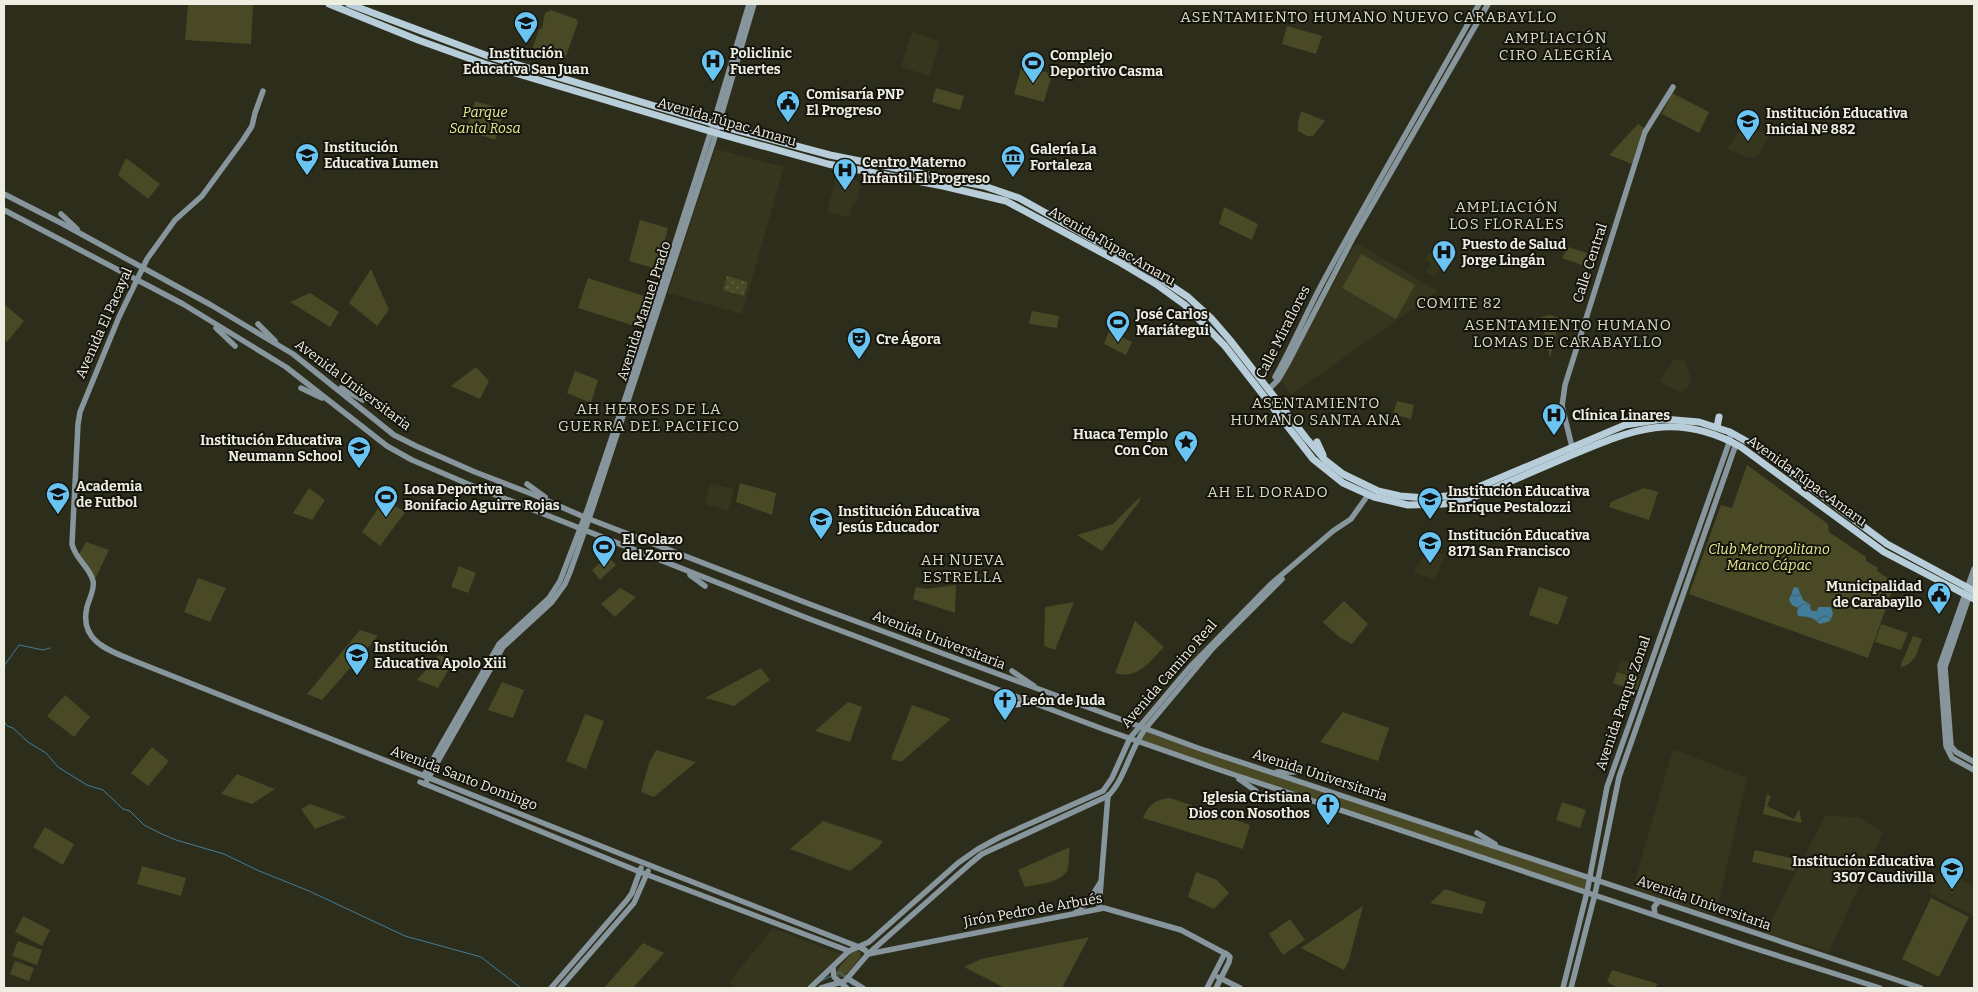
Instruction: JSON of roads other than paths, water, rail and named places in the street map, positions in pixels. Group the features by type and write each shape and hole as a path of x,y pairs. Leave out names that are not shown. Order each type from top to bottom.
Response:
{"highway":[{"name":"Avenida Túpac Amaru","path":"328,4 485,64 713,132 828,164 997,198 1016,206 1121,263 1172,294 1196,315 1225,346 1313,459 1339,480 1368,495 1408,505 1456,502 1476,496 1616,428 1645,421 1682,420 1717,427 1755,446 1837,518"},
{"name":"Avenida Túpac Amaru","path":"349,4 488,56 716,124 830,156 984,186 1019,198 1146,269 1184,294 1219,327 1325,460 1351,478 1378,491 1400,496 1435,498 1455,495 1573,450 1624,434 1650,428 1694,429 1733,442 1837,518 1887,544 1970,593"},
{"path":"1717,427 1720,417"},
{"path":"1317,442 1325,460"}],"main road":[{"path":"1012,705 1032,702"}],"street":[{"path":"716,124 749,4"},
{"path":"716,124 754,4"},
{"name":"Calle Miraflores","path":"1268,390 1358,216 1479,4"},
{"name":"Calle Miraflores","path":"1268,390 1278,380 1289,361 1354,236 1488,4"},
{"name":"Calle Central","path":"1573,450 1562,406 1565,385 1644,132 1673,87"},
{"name":"Avenida El Pacayal","path":"90,597 93,580 75,554 72,544 78,424 83,403 136,279 175,220 202,196 243,140 252,126 263,90"},
{"name":"Avenida Manuel Prado","path":"422,783 499,644 543,604 557,587 587,518 716,124"},
{"name":"Avenida Universitaria","path":"4,194 143,267 282,348 327,381 394,435 587,518 1042,692 1217,755 1921,988"},
{"name":"Avenida Universitaria","path":"4,210 136,279 286,367 387,446 412,460 682,569 1032,702 1061,708 1075,718 1130,738 1747,946 1880,988"},
{"path":"60,214 84,235"},
{"path":"210,321 235,346"},
{"path":"258,324 282,348"},
{"path":"327,381 364,400"},
{"path":"301,388 332,403"},
{"name":"Avenida Parque Zonal","path":"1571,988 1595,894 1618,777 1733,442 1730,432"},
{"name":"Avenida Parque Zonal","path":"1563,988 1587,892 1611,775 1733,442"},
{"path":"527,484 555,504"},
{"name":"Avenida Camino Real","path":"1108,796 1116,788 1137,740 1190,674 1274,586 1351,519 1368,495"},
{"name":"Avenida Camino Real","path":"1108,785 1130,738 1138,726 1189,668 1262,592 1333,531 1338,530"},
{"path":"639,552 644,550 646,546 642,538"},
{"path":"657,559 655,551 662,546"},
{"path":"682,569 705,586"},
{"path":"1974,569 1970,593 1942,660 1940,675 1946,746 1952,758 1974,770"},
{"path":"1974,582 1949,653 1946,674 1951,746 1956,752 1974,762"},
{"name":"Avenida Santo Domingo","path":"90,597 85,614 87,627 92,638 104,648 579,836 643,864 698,883 859,947 868,954"},
{"path":"1012,671 1042,692"},
{"path":"1061,699 1061,708"},
{"path":"1075,718 1072,712 1079,705"},
{"path":"1194,761 1200,756 1198,748"},
{"path":"1212,767 1210,759 1217,755"},
{"path":"1271,773 1295,772"},
{"path":"1233,774 1256,791"},
{"name":"Avenida Santo Domingo","path":"422,783 583,847 640,872 849,951"},
{"path":"1099,908 1108,785"},
{"path":"810,988 849,951 869,942 958,864 978,849 1000,837 1095,795 1108,785"},
{"path":"821,988 847,978 868,954 982,854 1108,796"},
{"path":"1477,833 1504,849"},
{"path":"1523,870 1529,865 1527,857"},
{"path":"1541,876 1538,868 1545,863"},
{"path":"551,988 627,900 632,893 643,864"},
{"path":"560,988 634,903 649,866"},
{"path":"1074,913 1088,902 1102,878"},
{"path":"1640,909 1646,904 1644,896"},
{"path":"1655,914 1654,907 1659,901"},
{"name":"Jirón Pedro de Arbués","path":"868,954 1099,908 1109,908 1180,930 1225,953"},
{"path":"1225,953 1229,956 1230,960 1218,987 1208,985 1214,975 1225,953"},
{"path":"833,968 833,976 847,988"},
{"path":"1214,975 1240,988"},
{"path":"847,978 863,988"}],"water":[{"path":"1794,587 1798,588 1803,600 1811,605 1812,611 1817,611 1818,607 1831,607 1833,614 1830,621 1820,624 1812,618 1799,616 1797,613 1798,608 1792,605 1789,600"}],"waterway":[{"path":"4,666 19,645 43,650 50,648"},
{"path":"4,721 7,726 13,728 28,742 46,753 58,767 87,785 103,790 123,809 130,811 144,825 176,840 224,854 405,936 481,957 521,988"},
{"path":"837,974 840,972 845,978"},
{"path":"821,981 831,976"},
{"path":"847,981 854,986"}],"place":[{"name":"Institución Educativa San Juan","path":"526,44"},
{"name":"Policlinic Fuertes","path":"713,82"},
{"name":"Complejo Deportivo Casma","path":"1033,84"},
{"name":"Comisaría PNP El Progreso","path":"788,123"},
{"name":"Institución Educativa Inicial Nº 882","path":"1748,142"},
{"name":"Institución Educativa Lumen","path":"307,176"},
{"name":"Galería La Fortaleza","path":"1013,178"},
{"name":"Centro Materno Infantil El Progreso","path":"845,191"},
{"name":"Puesto de Salud Jorge Lingán","path":"1444,273"},
{"name":"José Carlos Mariátegui","path":"1118,343"},
{"name":"Cre Ágora","path":"859,360"},
{"name":"Clínica Linares","path":"1554,436"},
{"name":"Huaca Templo Con Con","path":"1186,463"},
{"name":"Institución Educativa Neumann School","path":"359,469"},
{"name":"Academia de Futbol","path":"58,515"},
{"name":"Losa Deportiva Bonifacio Aguirre Rojas","path":"386,518"},
{"name":"Institución Educativa Enrique Pestalozzi","path":"1430,520"},
{"name":"Institución Educativa Jesús Educador","path":"821,540"},
{"name":"Institución Educativa 8171 San Francisco","path":"1430,564"},
{"name":"El Golazo del Zorro","path":"604,568"},
{"name":"Municipalidad de Carabayllo","path":"1939,615"},
{"name":"Institución Educativa Apolo Xiii","path":"357,676"},
{"name":"León de Juda","path":"1005,721"},
{"name":"Iglesia Cristiana Dios con Nosothos","path":"1328,826"},
{"name":"Institución Educativa 3507 Caudivilla","path":"1952,890"}],"district":[{"name":"ASENTAMIENTO HUMANO NUEVO CARABAYLLO","path":"1369,17"},
{"name":"AMPLIACIÓN CIRO ALEGRÍA","path":"1556,46"},
{"name":"AMPLIACIÓN LOS FLORALES","path":"1507,216"},
{"name":"COMITE 82","path":"1459,303"},
{"name":"ASENTAMIENTO HUMANO LOMAS DE CARABAYLLO","path":"1568,334"},
{"name":"ASENTAMIENTO HUMANO SANTA ANA","path":"1316,412"},
{"name":"AH HEROES DE LA GUERRA DEL PACIFICO","path":"649,418"},
{"name":"AH EL DORADO","path":"1268,492"},
{"name":"AH NUEVA ESTRELLA","path":"963,568"}],"park label":[{"name":"Parque Santa Rosa","path":"485,120"},
{"name":"Club Metropolitano Manco Cápac","path":"1769,558"}]}
